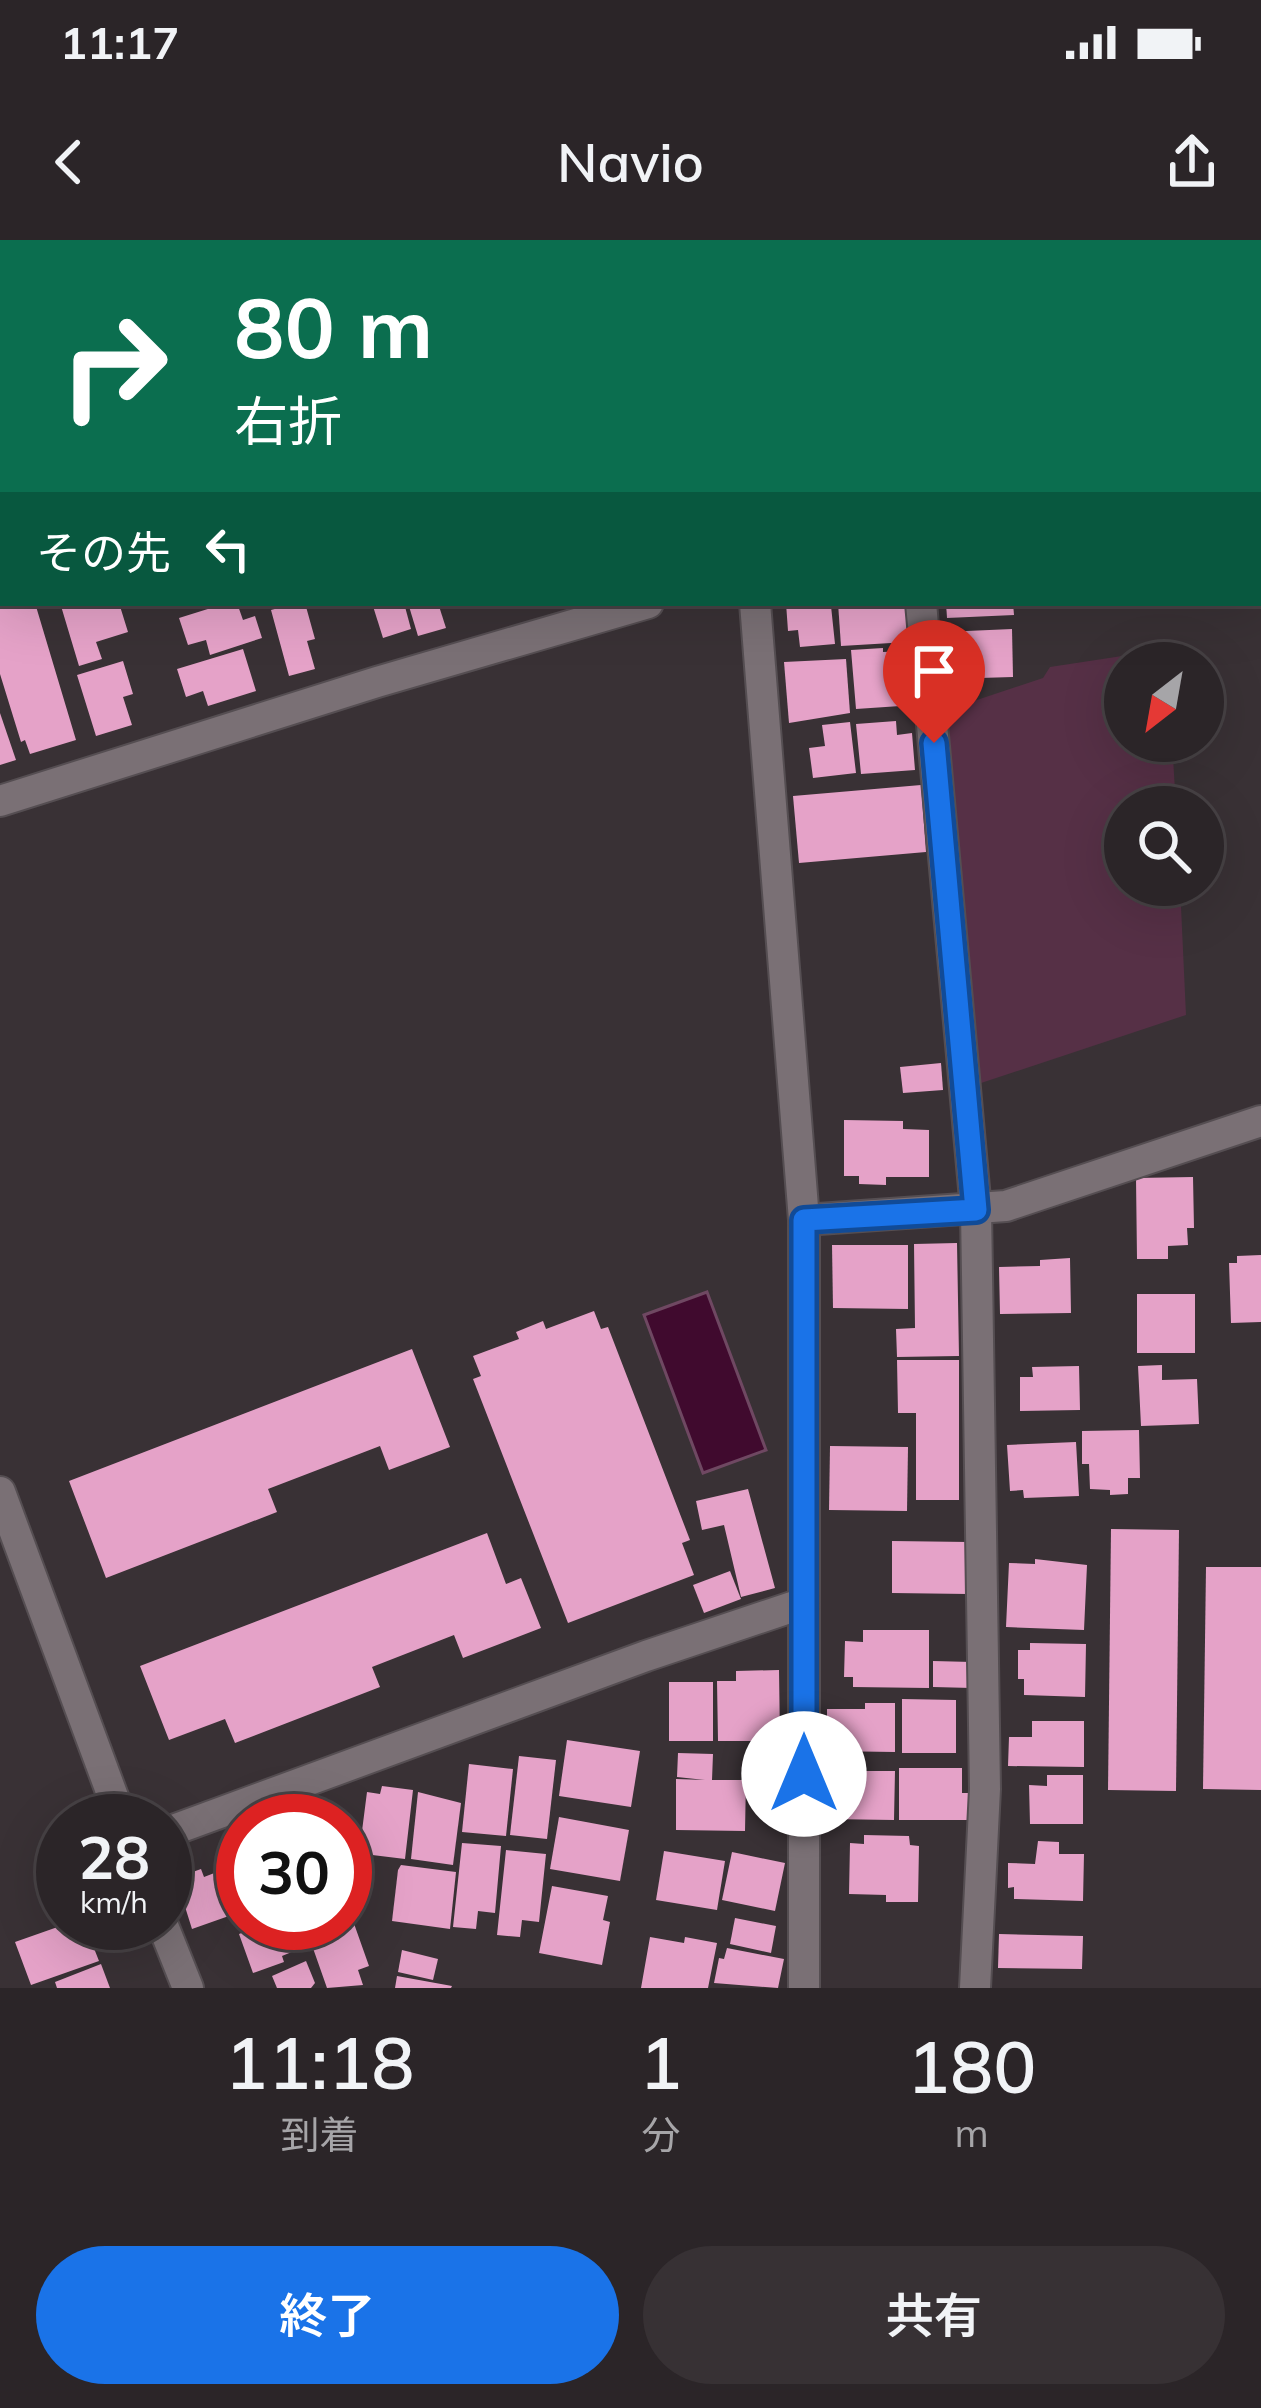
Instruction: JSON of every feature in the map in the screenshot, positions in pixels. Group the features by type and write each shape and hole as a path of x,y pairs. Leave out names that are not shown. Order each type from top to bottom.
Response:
{"street":[{"path":"0,801 638,606"},
{"path":"755,606 804,1220 804,1988"},
{"path":"921,606 976,1210 985,1789 975,1988"},
{"path":"804,1220 1006,1206 1261,1121"},
{"path":"0,1492 112,1794"},
{"path":"192,1823 804,1603"},
{"path":"173,1950 188,1988"}],"shaded area":[{"path":"1104,659 1104,762 1173,762 1175,786 1104,786 1104,906 1181,906 1186,1015 972,1086 947,710 1043,678 1050,667"},
{"path":"707,1292 766,1450 703,1473 644,1315"}],"building":[{"path":"0,606 36,606 76,740 30,754 25,740 21,742 0,674"},
{"path":"61,606 120,606 128,632 96,642 102,659 79,666"},
{"path":"217,606 238,606 243,620 255,616 262,638 210,655 206,640 188,645 179,618"},
{"path":"306,606 315,639 307,641 315,669 289,676 271,610"},
{"path":"373,606 405,606 411,629 383,638"},
{"path":"409,606 439,606 446,628 418,636"},
{"path":"786,606 831,606 835,644 800,647 798,630 788,631"},
{"path":"838,606 905,606 908,642 841,646"},
{"path":"946,606 1013,606 1014,615 947,618"},
{"path":"1012,629 1013,677 946,679 944,632"},
{"path":"883,648 883,652 906,651 915,705 856,709 851,650"},
{"path":"243,649 256,691 208,706 203,691 186,697 177,669"},
{"path":"846,659 850,713 789,723 784,662"},
{"path":"123,661 133,694 123,697 132,725 96,736 77,675"},
{"path":"0,713 16,760 0,765"},
{"path":"896,721 897,735 912,733 915,770 861,774 856,724"},
{"path":"850,722 856,773 813,778 809,748 825,746 822,725"},
{"path":"921,785 926,852 799,863 793,796"},
{"path":"941,1063 943,1090 903,1093 900,1067"},
{"path":"844,1120 903,1121 903,1129 929,1130 929,1177 886,1177 886,1185 859,1184 859,1176 844,1176"},
{"path":"1193,1177 1194,1228 1187,1228 1188,1245 1168,1246 1168,1259 1137,1259 1136,1178"},
{"path":"957,1243 959,1356 897,1357 896,1329 915,1328 914,1244"},
{"path":"832,1245 908,1245 908,1309 833,1308"},
{"path":"1261,1255 1261,1322 1231,1323 1229,1263 1237,1263 1237,1256"},
{"path":"1070,1258 1071,1313 1000,1314 999,1267 1040,1266 1040,1260"},
{"path":"1137,1294 1195,1294 1195,1353 1137,1353"},
{"path":"594,1311 601,1329 608,1327 690,1540 682,1543 694,1575 568,1623 473,1379 481,1376 473,1356 519,1339 516,1332 543,1321 546,1329"},
{"path":"412,1349 450,1447 389,1470 380,1446 268,1489 277,1512 106,1578 69,1481"},
{"path":"897,1360 959,1360 959,1500 916,1500 916,1413 898,1413"},
{"path":"1162,1365 1162,1380 1197,1379 1199,1424 1141,1426 1138,1366"},
{"path":"1079,1366 1080,1410 1020,1411 1020,1377 1033,1377 1032,1367"},
{"path":"1139,1430 1140,1478 1128,1478 1128,1494 1090,1489 1089,1464 1082,1464 1082,1431"},
{"path":"1076,1442 1079,1496 1024,1498 1023,1490 1010,1491 1007,1445"},
{"path":"830,1446 908,1447 907,1511 829,1510"},
{"path":"748,1489 775,1588 741,1597 724,1525 702,1530 696,1501"},
{"path":"1111,1529 1179,1530 1176,1791 1108,1790"},
{"path":"487,1533 506,1584 521,1578 541,1628 463,1658 454,1635 372,1667 380,1687 235,1743 225,1719 169,1740 140,1666"},
{"path":"892,1541 969,1542 968,1594 892,1593"},
{"path":"1035,1559 1087,1565 1084,1630 1006,1627 1009,1563 1035,1564"},
{"path":"1206,1567 1261,1567 1261,1790 1203,1789"},
{"path":"730,1571 741,1599 704,1613 693,1585"},
{"path":"863,1630 929,1630 929,1688 853,1687 853,1677 844,1677 845,1641 863,1642"},
{"path":"1030,1643 1086,1644 1085,1697 1024,1695 1024,1679 1018,1679 1018,1650 1030,1650"},
{"path":"933,1661 972,1662 972,1688 933,1687"},
{"path":"779,1670 780,1741 718,1741 717,1681 736,1681 736,1671"},
{"path":"669,1682 713,1682 713,1741 669,1741"},
{"path":"902,1699 956,1700 956,1753 902,1753"},
{"path":"865,1703 895,1703 895,1752 827,1751 827,1709 865,1709"},
{"path":"1032,1721 1084,1721 1084,1767 1008,1766 1009,1737 1032,1737"},
{"path":"567,1740 640,1751 631,1807 559,1796"},
{"path":"678,1753 713,1754 712,1780 746,1780 745,1831 676,1830 676,1779 705,1780 677,1777"},
{"path":"519,1756 556,1760 547,1839 510,1835"},
{"path":"469,1764 513,1769 506,1836 462,1832"},
{"path":"899,1768 962,1768 962,1793 969,1793 969,1820 899,1820"},
{"path":"855,1771 895,1771 894,1820 828,1819 829,1775 855,1775"},
{"path":"1047,1775 1083,1775 1083,1824 1030,1824 1029,1785 1047,1786"},
{"path":"382,1786 413,1790 405,1859 372,1855 372,1794 367,1792 380,1794"},
{"path":"418,1792 461,1803 453,1865 411,1859"},
{"path":"559,1817 629,1830 620,1881 550,1869"},
{"path":"864,1835 909,1836 910,1845 919,1846 918,1902 886,1902 886,1895 849,1894 850,1843 864,1844"},
{"path":"1038,1841 1059,1842 1059,1854 1084,1854 1083,1901 1014,1899 1014,1887 1008,1888 1008,1863 1035,1864"},
{"path":"462,1843 501,1846 495,1913 478,1911 476,1929 453,1927"},
{"path":"506,1850 546,1854 539,1922 522,1920 520,1937 497,1935"},
{"path":"664,1851 725,1861 717,1910 656,1900"},
{"path":"732,1852 785,1863 775,1911 722,1900"},
{"path":"401,1865 456,1872 450,1929 392,1921"},
{"path":"201,1869 204,1877 216,1872 216,1921 192,1929 192,1872"},
{"path":"552,1886 608,1896 603,1920 610,1922 602,1965 539,1953"},
{"path":"735,1918 776,1926 771,1953 730,1944"},
{"path":"999,1934 1083,1936 1082,1969 998,1968"},
{"path":"36,1935 36,1950 95,1950 99,1961 31,1985 15,1942"},
{"path":"650,1937 717,1943 708,1988 641,1988"},
{"path":"727,1948 784,1959 778,1988 714,1983 719,1958 724,1959"},
{"path":"245,1950 296,1950 282,1956 284,1962 253,1973"},
{"path":"314,1950 363,1950 369,1966 358,1970 363,1985 327,1988"},
{"path":"402,1950 438,1959 433,1980 398,1972"},
{"path":"306,1961 315,1983 311,1988 277,1988 272,1976"},
{"path":"101,1964 110,1988 57,1988 55,1982"},
{"path":"397,1976 452,1986 395,1988"}],"route":[{"path":"804,1774 804,1220 976,1210 934,743"}]}
